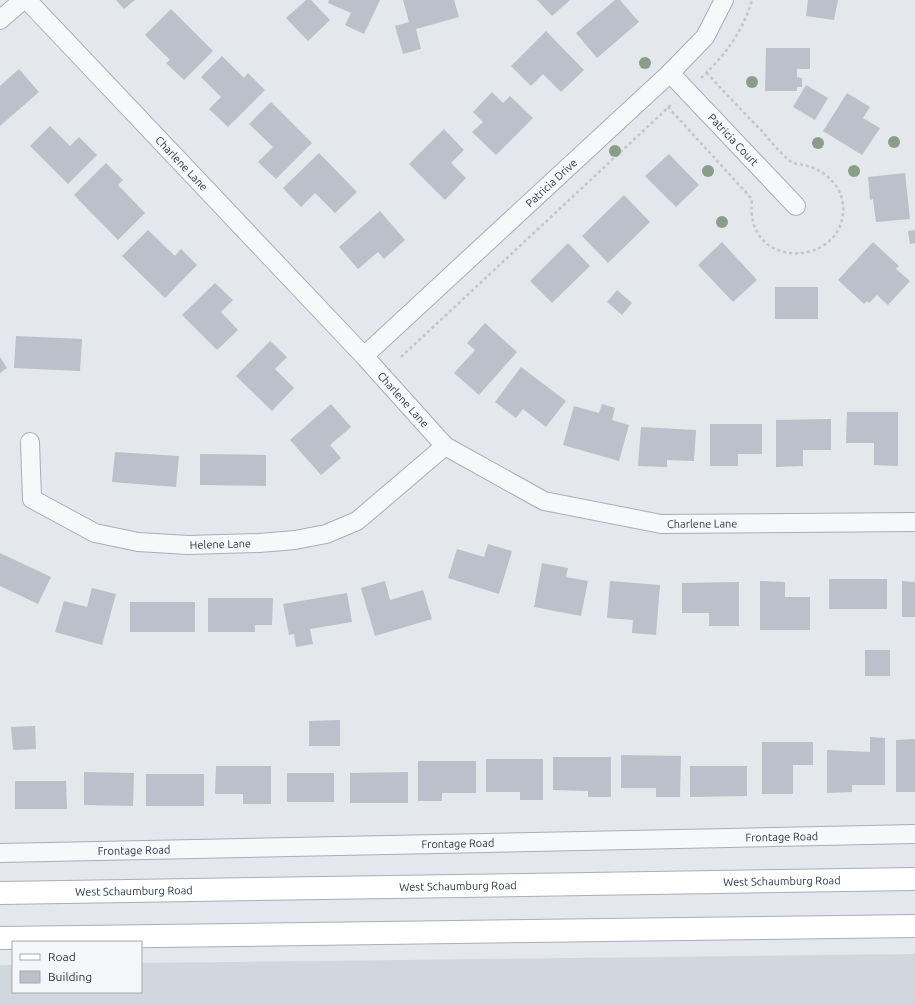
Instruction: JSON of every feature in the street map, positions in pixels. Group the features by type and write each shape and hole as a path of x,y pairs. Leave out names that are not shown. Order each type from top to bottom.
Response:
{"main road":[{"name":"West Schaumburg Road","path":"0,893 915,879"},
{"path":"0,938 915,926"}],"street":[{"path":"0,20 23,0"},
{"name":"Charlene Lane","path":"27,0 364,356 445,446 544,501 661,524 915,522"},
{"name":"Patricia Drive","path":"364,356 670,73 705,37 724,0"},
{"name":"Patricia Court","path":"670,73 796,206"},
{"name":"Helene Lane","path":"30,442 32,499 95,533 138,542 188,545 259,543 326,534 357,521 445,446"},
{"name":"Frontage Road","path":"0,853 915,834"}],"path":[{"path":"401,357 687,91 732,45 743,25 752,0"}],"shaded area":[{"path":"915,954 915,1005 0,1005 0,965 12,965 12,993 142,993 142,963"}],"building":[{"path":"116,0 135,0 124,9"},
{"path":"306,0 311,0 330,20 308,41 286,18"},
{"path":"329,0 380,0 364,34 345,25 351,13 328,3"},
{"path":"403,0 454,0 459,17 416,29 421,49 403,54 395,26 409,22"},
{"path":"537,0 570,0 552,16"},
{"path":"615,0 620,0 639,22 597,58 576,33"},
{"path":"808,0 838,0 834,20 806,16"},
{"path":"171,9 213,51 184,80 166,63 170,60 145,35"},
{"path":"546,31 584,70 561,92 543,74 531,86 511,66"},
{"path":"766,48 810,48 810,69 797,69 797,77 802,78 802,87 797,87 797,91 765,91"},
{"path":"222,56 244,78 248,73 265,90 228,127 209,109 221,97 201,77"},
{"path":"19,69 39,92 0,126 0,86"},
{"path":"806,85 828,98 815,120 793,107"},
{"path":"492,92 503,103 510,96 533,118 496,155 472,132 483,122 473,112"},
{"path":"847,93 870,107 863,118 880,128 862,155 823,131"},
{"path":"271,102 312,143 276,179 258,162 273,147 249,124"},
{"path":"50,126 70,146 79,137 97,155 68,184 30,146"},
{"path":"444,129 464,150 451,163 466,178 445,200 409,164"},
{"path":"319,153 357,192 335,213 315,193 301,207 283,188"},
{"path":"669,154 699,185 676,207 645,176"},
{"path":"106,163 123,180 118,185 145,213 118,240 74,195"},
{"path":"905,173 910,219 876,222 873,199 870,200 868,177"},
{"path":"624,195 650,222 608,263 582,236"},
{"path":"380,211 405,240 384,259 378,252 358,269 339,247"},
{"path":"148,230 175,256 181,249 197,265 165,298 122,256"},
{"path":"915,230 915,243 910,244 908,231"},
{"path":"722,242 757,280 733,302 698,265"},
{"path":"873,242 899,266 896,269 910,281 888,305 877,295 869,303 867,301 864,304 838,280"},
{"path":"568,243 590,266 552,303 530,281"},
{"path":"215,283 233,300 221,312 238,330 217,350 182,315"},
{"path":"775,287 818,287 818,319 775,319"},
{"path":"617,290 632,303 622,315 607,302"},
{"path":"485,323 517,352 479,395 454,373 475,350 467,343"},
{"path":"16,336 82,339 80,371 14,368"},
{"path":"270,341 287,357 275,369 294,388 272,411 236,376"},
{"path":"0,357 7,368 0,373"},
{"path":"521,367 566,401 546,427 523,409 516,418 495,402"},
{"path":"331,404 351,427 330,445 341,458 321,475 290,440"},
{"path":"602,404 615,408 612,420 629,425 619,461 563,445 574,406 599,413"},
{"path":"847,412 898,412 898,466 874,465 874,443 846,443"},
{"path":"831,419 831,450 803,450 803,466 776,467 776,420"},
{"path":"710,424 762,424 762,454 738,454 738,466 710,466"},
{"path":"641,427 696,430 694,461 667,460 667,467 638,466"},
{"path":"115,452 179,456 176,487 112,482"},
{"path":"200,454 266,455 266,486 200,485"},
{"path":"488,544 512,551 499,594 448,578 457,549 484,557"},
{"path":"0,553 51,577 38,604 0,586"},
{"path":"542,563 568,568 566,577 588,581 581,616 534,607"},
{"path":"829,579 887,579 887,609 829,609"},
{"path":"385,581 390,600 423,590 432,619 375,636 361,588"},
{"path":"610,581 660,585 656,635 632,633 633,620 607,618"},
{"path":"760,581 785,582 785,597 810,597 810,630 760,630"},
{"path":"902,581 915,582 915,617 902,617"},
{"path":"739,582 739,626 709,626 709,613 682,613 682,583"},
{"path":"92,588 116,594 102,645 55,632 64,601 87,607"},
{"path":"347,593 352,622 310,629 313,644 296,647 294,634 289,635 283,604"},
{"path":"208,598 273,598 272,625 255,625 255,632 208,632"},
{"path":"130,602 195,602 195,632 130,632"},
{"path":"865,650 890,650 890,676 865,676"},
{"path":"340,720 340,746 309,746 309,721"},
{"path":"35,726 36,749 13,750 11,727"},
{"path":"870,737 885,738 885,785 852,785 852,792 827,793 827,750 870,752"},
{"path":"915,739 915,792 896,792 896,740"},
{"path":"762,742 813,742 813,765 793,765 793,794 762,794"},
{"path":"621,755 681,756 680,797 656,797 656,788 621,788"},
{"path":"553,757 611,757 611,797 588,797 588,791 553,790"},
{"path":"486,759 543,759 543,800 520,800 520,792 486,792"},
{"path":"418,761 476,761 476,793 442,793 442,801 418,801"},
{"path":"216,766 271,766 271,804 243,804 243,794 215,794"},
{"path":"690,766 747,766 747,796 690,797"},
{"path":"84,772 134,773 133,806 84,805"},
{"path":"408,772 408,803 350,803 350,773"},
{"path":"287,773 334,773 334,802 287,802"},
{"path":"146,774 204,774 204,806 146,806"},
{"path":"15,781 66,781 67,809 15,809"}]}
